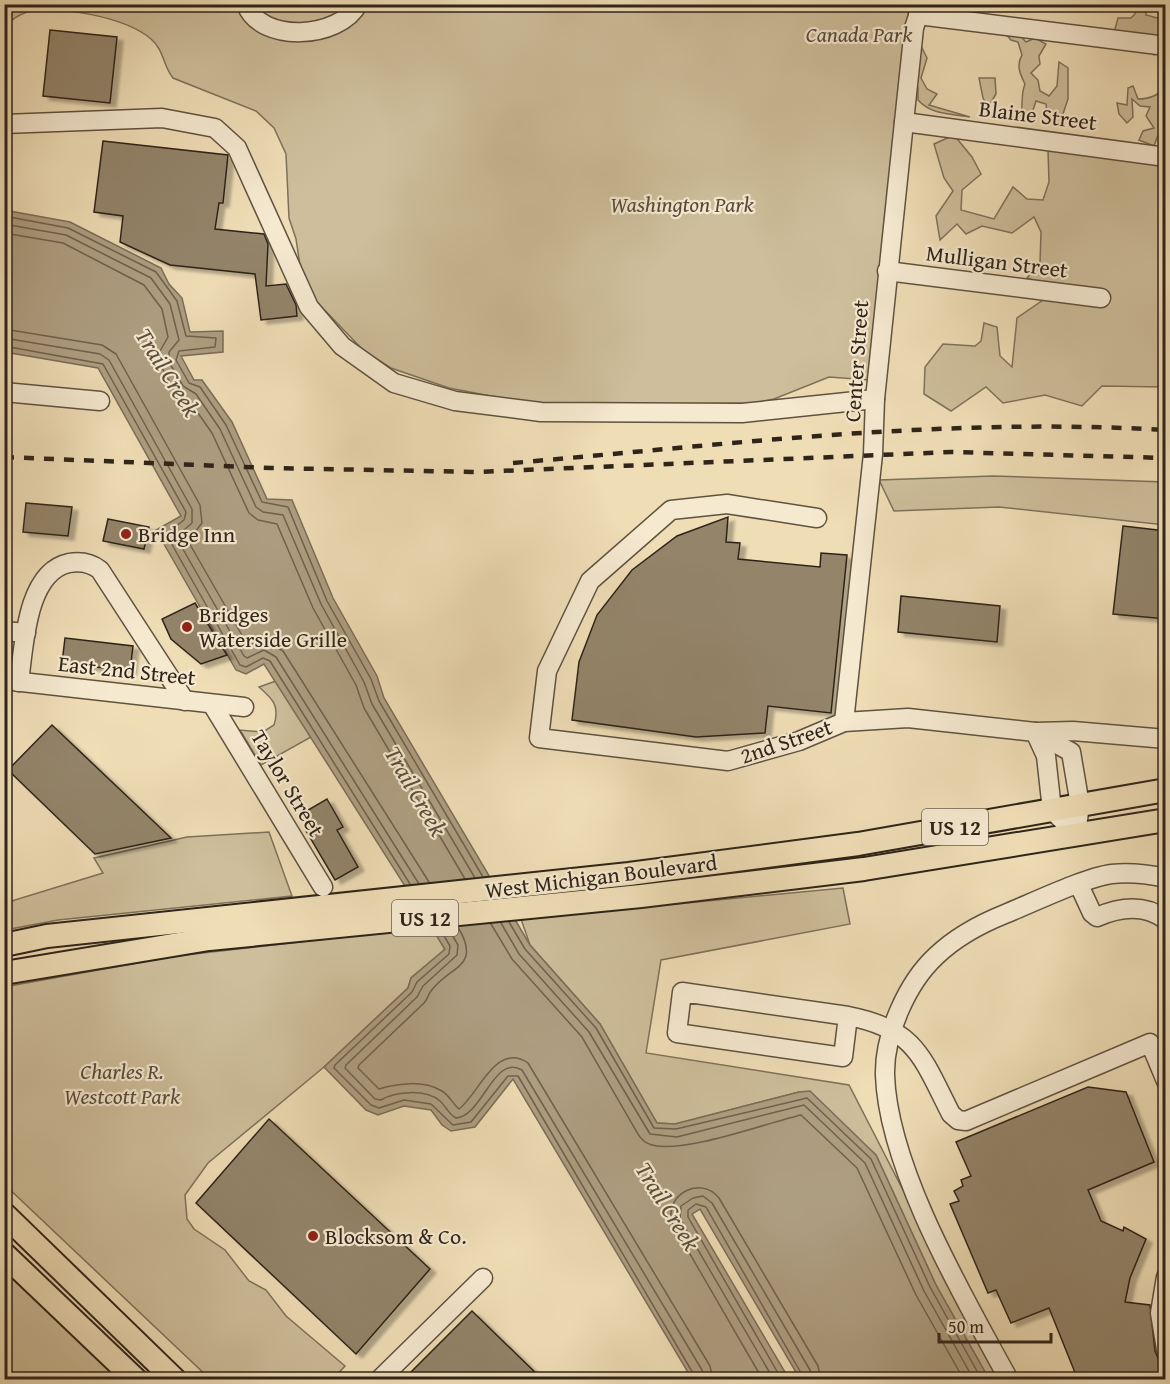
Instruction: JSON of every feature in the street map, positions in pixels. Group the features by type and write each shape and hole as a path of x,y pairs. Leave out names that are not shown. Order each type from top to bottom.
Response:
{"main road":[{"name":"US 12","path":"1052,810 1166,790"},
{"name":"West Michigan Boulevard","path":"4,945 47,936 629,874 858,844 1052,810"},
{"name":"US 12","path":"1076,834 1166,820"},
{"name":"West Michigan Boulevard","path":"4,973 209,939 641,896 864,869 1076,834"},
{"path":"5,1217 175,1380"},
{"path":"4,1254 136,1380"}],"street":[{"path":"246,4 267,25 278,30 298,32 329,29 343,21 358,4"},
{"path":"920,10 1166,46"},
{"name":"Center Street","path":"844,722 873,454 875,399 887,271 904,122 920,10"},
{"path":"4,124 162,118 216,128 237,148 309,307 342,346 394,383 455,401 541,412 742,412 875,399"},
{"name":"Blaine Street","path":"904,122 1166,157"},
{"name":"Mulligan Street","path":"887,271 1101,298"},
{"path":"4,392 100,401"},
{"name":"2nd Street","path":"816,518 727,504 671,510 590,581 547,671 539,738 728,761 799,741 844,722 908,718 1035,732 1071,752 1080,805 1076,834"},
{"path":"12,681 34,599 42,583 54,569 68,563 92,564 100,570 185,701"},
{"path":"4,631 26,633"},
{"name":"East 2nd Street","path":"12,681 244,707"},
{"name":"Taylor Street","path":"212,704 323,887"},
{"path":"1076,834 1052,810 1046,756 1035,732 1073,731 1166,739"},
{"path":"1009,1380 923,1211 901,1155 888,1103 885,1072 894,1029 902,1007 916,981 943,950 969,931 988,921 1110,874 1139,873 1166,878"},
{"path":"1079,885 1092,913 1097,916 1136,908 1150,911 1166,920"},
{"path":"848,1016 843,1057 677,1033 682,993 848,1016 873,1021 894,1029 911,1045 925,1064 951,1114 958,1120 966,1121 1150,1043 1166,1081"},
{"path":"1166,1277 1161,1296 1160,1313 1165,1325 1166,1349"},
{"path":"379,1380 483,1278"}],"green space":[{"name":"Washington Park","path":"4,5 912,5 907,21 869,380 829,377 774,399 754,403 557,405 506,399 449,388 391,368 364,351 313,298 301,272 296,239 289,218 286,154 274,128 256,111 173,78 155,43 140,31 126,25 74,11 40,10 27,12 12,20 5,27"},
{"path":"1136,5 1146,5 1146,15 1165,20 1163,51 1154,55 1114,33 1118,18 1131,18 1135,14"},
{"path":"1016,31 1026,42 1035,38 1046,44 1039,56 1040,64 1031,73 1038,80 1040,91 1049,96 1057,86 1059,62 1068,68 1068,99 1059,126 1047,113 1046,104 1036,101 1029,122 1020,118 1025,84 1019,66 1022,55 1018,42 1011,40 1005,33"},
{"path":"922,48 927,58 921,78 927,89 937,94 929,105 970,117 935,111 918,100 918,88 914,80 916,49"},
{"path":"979,78 995,78 996,94 988,107 983,98"},
{"path":"1133,86 1138,99 1154,96 1165,86 1165,132 1158,135 1154,146 1139,140 1143,131 1154,128 1146,116 1150,107 1140,106 1132,99 1133,117 1127,123 1119,114 1117,103 1127,105 1128,88"},
{"path":"954,135 972,157 981,174 962,190 961,210 994,219 1013,187 1027,199 1043,200 1049,182 1048,150 1165,156 1165,387 1102,386 1082,406 1045,395 1003,403 986,387 951,411 924,394 925,367 943,344 975,346 981,341 984,323 997,327 1000,356 1012,367 1017,318 1043,300 1051,286 1027,278 1040,263 1041,232 1034,217 1012,233 982,226 966,234 957,224 940,240 936,216 953,191 944,178 934,144"},
{"path":"993,476 1165,482 1165,525 999,507 894,511 879,480"},
{"path":"276,681 311,737 261,765 240,730 263,732 274,725 276,708 268,695 259,687"},
{"path":"269,832 292,896 58,920 5,930 5,903 103,873 94,858 187,837"},
{"path":"843,888 850,924 661,960 646,1053 849,1085 1000,1379 989,1379 936,1285 876,1155 799,1092 675,1124 657,1123 600,1024 530,945 521,919"},
{"name":"Charles R. Westcott Park","path":"432,927 445,950 411,978 408,988 324,1067 208,1163 185,1195 187,1219 194,1229 225,1250 249,1281 266,1290 286,1316 345,1366 333,1379 210,1379 5,1185 4,987 176,956"},
{"path":"4,1272 14,1276 121,1379 5,1379"}],"water":[{"name":"Trail Creek","path":"4,210 70,222 161,268 169,284 182,298 190,332 223,331 223,352 181,356 194,380 202,380 232,422 267,499 292,500 333,598 377,676 384,698 530,945 600,1024 657,1123 675,1124 810,1091 876,1155 936,1285 989,1379 800,1379 700,1209 692,1214 789,1379 692,1379 513,1079 475,1127 451,1131 442,1125 431,1110 404,1106 378,1115 366,1110 324,1067 408,988 411,978 445,949 264,664 246,674 236,670 156,530 181,516 98,368 5,352"}],"building":[{"path":"50,30 117,37 110,103 43,96"},
{"path":"103,141 228,155 223,203 219,203 215,229 264,234 268,244 266,286 286,284 296,305 297,316 261,320 255,274 170,265 120,242 123,216 94,212"},
{"path":"26,503 72,507 68,536 23,532"},
{"path":"728,517 726,542 740,543 738,559 820,567 821,553 847,555 831,713 768,706 765,733 696,737 572,720 579,662 597,615 632,570 677,536"},
{"name":"Bridge Inn","path":"108,519 149,527 144,549 103,541"},
{"path":"1123,526 1166,531 1166,619 1113,614"},
{"path":"901,596 1000,606 997,642 898,632"},
{"name":"Bridges Waterside Grille","path":"195,603 227,655 201,664 171,639 162,619"},
{"path":"65,638 133,646 130,671 62,663"},
{"path":"52,725 171,838 95,854 8,770"},
{"path":"327,799 343,827 337,830 358,867 335,880 305,829 311,825 303,813"},
{"path":"1088,1087 1126,1092 1154,1162 1088,1190 1101,1221 1123,1231 1124,1227 1146,1239 1130,1278 1125,1302 1150,1305 1155,1351 1161,1365 1166,1364 1166,1380 1078,1380 1049,1308 1011,1323 996,1290 988,1293 950,1204 959,1201 954,1191 963,1186 961,1180 971,1176 956,1142"},
{"name":"Blocksom & Co.","path":"269,1119 430,1269 356,1354 196,1203"},
{"name":"Blocksom & Co.","path":"472,1311 543,1380 403,1380"}],"railway":[{"path":"513,463 839,434 1001,427 1166,430"},
{"path":"4,457 271,468 477,472 951,452 1166,458"}],"place":[{"name":"Bridge Inn","path":"126,534"},
{"name":"Bridges Waterside Grille","path":"187,627"},
{"name":"Blocksom & Co.","path":"313,1236"}],"park label":[{"name":"Canada Park","path":"859,34"}]}
